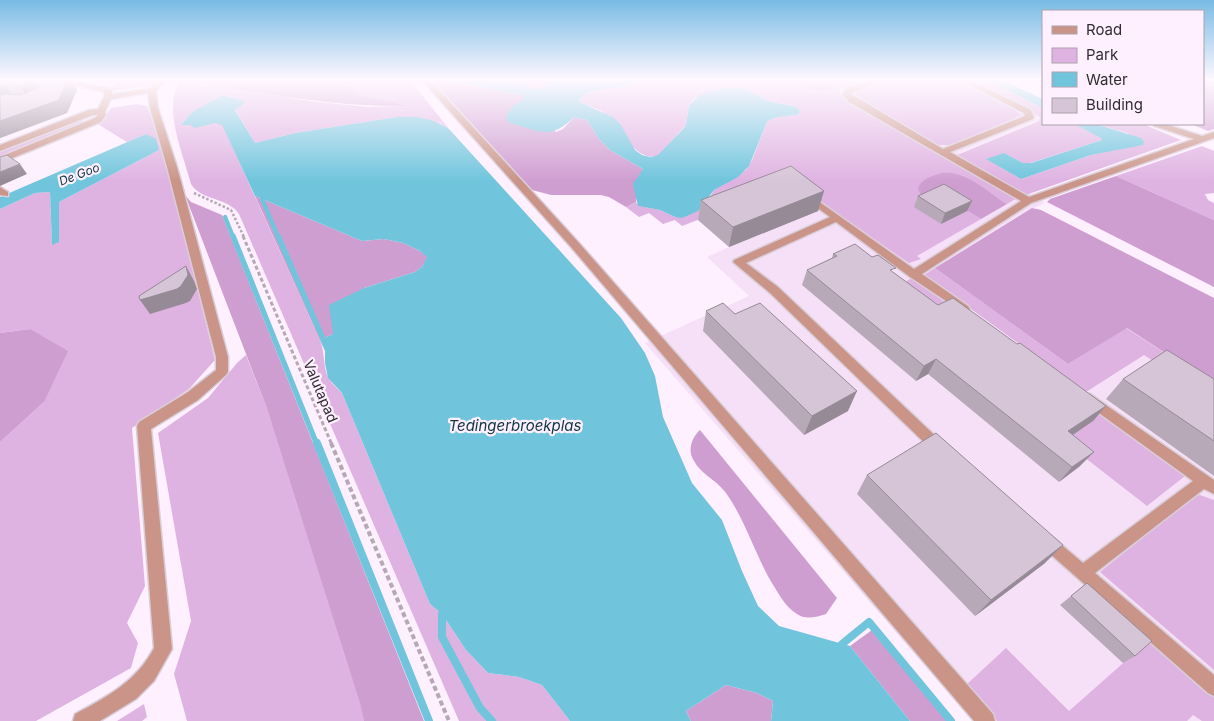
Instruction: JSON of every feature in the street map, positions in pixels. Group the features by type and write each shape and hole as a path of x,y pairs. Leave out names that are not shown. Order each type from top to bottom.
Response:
{"street":[{"path":"0,148 88,114"},
{"path":"0,160 98,120 102,114"},
{"path":"82,721 121,700 142,684 164,649 144,426 193,396 222,372 222,357 172,167 156,114"},
{"path":"456,114 575,245 986,721"},
{"path":"876,114 1028,201"},
{"path":"943,152 1030,117 1029,114"},
{"path":"1160,125 1214,144"},
{"path":"914,274 1028,201 1214,134"},
{"path":"795,187 971,314"},
{"path":"836,218 738,262 774,290 949,457"},
{"path":"1075,389 1209,484 1082,573"},
{"path":"1038,534 1214,687"}],"path":[{"name":"Valutapad","path":"188,188 195,194 231,210 234,214 448,721"}],"shaded area":[{"path":"461,114 538,114 556,132 563,129 574,117 587,120 599,139 610,150 643,169 636,202 626,207 609,197 601,195 551,195 532,190"},
{"path":"805,114 1042,115 1042,119 960,153 1045,203 1030,210 1214,304 1214,721 973,721 645,343 749,296 707,257 729,247 693,216"},
{"path":"1204,114 1214,114 1214,129 1208,131 1193,125 1204,125"},
{"path":"942,173 960,175 976,183 1007,204 981,219 956,204 923,199 918,189 922,182"},
{"path":"1116,176 1214,220 1214,287 1047,202 1050,199"},
{"path":"185,195 191,202 222,215 424,721 364,721 360,703 266,406"},
{"path":"255,196 362,241 384,239 403,243 428,257 422,267 415,272 364,288 333,334 320,340"},
{"path":"1032,208 1041,210 1214,298 1214,385 1127,328 1068,364 935,268"},
{"path":"30,329 68,351 44,402 0,442 0,333"},
{"path":"700,430 837,598 826,614 811,617 800,616 793,612 782,599 768,576 733,504 722,488 699,468 692,457 692,442"},
{"path":"872,630 947,721 910,721 850,646"},
{"path":"726,685 757,693 773,701 771,721 691,721 686,711"}],"green space":[{"path":"107,114 150,114 163,149 215,360 189,389 132,428 145,586 127,623 138,643 131,668 36,721 0,721 0,442 44,402 30,329 0,333 0,209 35,193 50,192 52,244 59,202 159,150 146,134 127,142 96,123"},
{"path":"174,114 191,114 181,125 222,124 320,340 328,377 342,393 430,604 442,614 466,650 488,673 519,677 542,685 570,721 459,721 239,214 228,205 201,193 191,184 179,145"},
{"path":"238,114 437,114 449,129 440,123 397,117 295,133 255,143"},
{"path":"605,114 688,114 686,125 658,156 649,156 634,148"},
{"path":"799,114 869,114 967,167 1017,198 1007,204 995,197 956,204 981,219 917,256 921,259 909,263 817,200 768,193 682,226 675,220 663,224 649,213 639,217 626,207 636,202 639,206 660,210 675,217 706,203 714,190 746,170 767,122 778,117"},
{"path":"885,114 1022,115 951,145 938,145"},
{"path":"1034,114 1042,114 1042,125 1076,125 1102,138 1102,140 1030,163 1023,163 1008,155 987,159 1021,179 1091,155 1143,144 1127,133 1099,125 1145,125 1181,140 1026,195 957,155 1039,121 1040,117"},
{"path":"78,119 86,124 0,156 0,151 21,141 23,143"},
{"path":"1202,146 1214,151 1214,193 1205,194 1208,200 1214,203 1214,220 1116,176"},
{"path":"935,268 1068,364 1126,328 1214,385 1214,401 1144,355 1086,392 924,275"},
{"path":"912,278 994,338 985,343 903,283"},
{"path":"998,341 1185,476 1147,506 962,362"},
{"path":"246,355 266,406 361,703 364,721 187,721 174,674 191,621 158,433 208,398"},
{"path":"1200,495 1214,500 1214,670 1100,572 1194,496"},
{"path":"1086,588 1214,691 1214,721 1202,721 1193,715 1187,721 997,721 966,685 1006,648 1069,711 1139,649 1077,592"},
{"path":"144,704 147,717 142,721 117,721"}],"water":[{"name":"Tedingerbroekplas","path":"191,114 237,114 255,143 295,133 397,117 412,117 437,122 449,129 621,318 645,353 655,376 663,417 692,483 722,520 758,606 779,626 850,646 910,721 771,721 773,701 757,693 726,685 686,711 691,721 570,721 542,685 519,677 488,673 466,650 442,614 430,604 342,393 328,378 325,351 320,340 333,334 329,305 364,288 415,272 422,267 427,257 420,251 403,243 384,239 362,241 255,196 222,125 215,123 194,128 191,125 181,125"},
{"path":"508,114 605,114 613,117 621,125 635,150 642,155 651,157 658,155 683,129 686,125 688,114 799,114 778,117 767,122 749,166 738,177 714,190 698,211 682,218 660,210 638,206 633,184 643,169 610,150 599,139 587,120 574,117 558,129 544,132 510,123 506,120"},
{"path":"1076,125 1099,125 1141,138 1144,142 1143,145 1091,155 1021,179 986,159 1004,153 1023,163 1031,163 1102,140"},
{"name":"De Goo","path":"146,134 156,139 159,150 59,202 59,242 52,245 50,192 35,193 0,209 0,197"}],"building":[{"path":"0,114 21,114 0,121"},
{"path":"7,155 20,164 0,172 0,157"},
{"path":"791,166 824,191 733,227 701,200"},
{"path":"944,184 972,201 945,213 918,196"},
{"path":"855,244 872,257 878,255 896,268 890,270 938,305 953,298 1017,344 1020,343 1106,406 1068,431 1094,452 1072,467 936,359 924,366 807,270 837,256 833,254"},
{"path":"186,266 188,275 177,289 140,300 139,296"},
{"path":"723,303 735,314 760,303 857,391 812,416 706,311"},
{"path":"1167,350 1214,379 1214,441 1123,379"},
{"path":"936,433 1063,545 991,600 867,475"},
{"path":"1087,583 1152,641 1135,656 1071,596"}],"waterway":[{"path":"262,199 278,237"},
{"path":"225,217 233,237"},
{"path":"233,236 317,445"},
{"path":"278,236 323,339"},
{"path":"317,443 429,721"},
{"path":"442,614 442,637 480,708 492,721"},
{"path":"842,644 869,622 951,721"}]}
